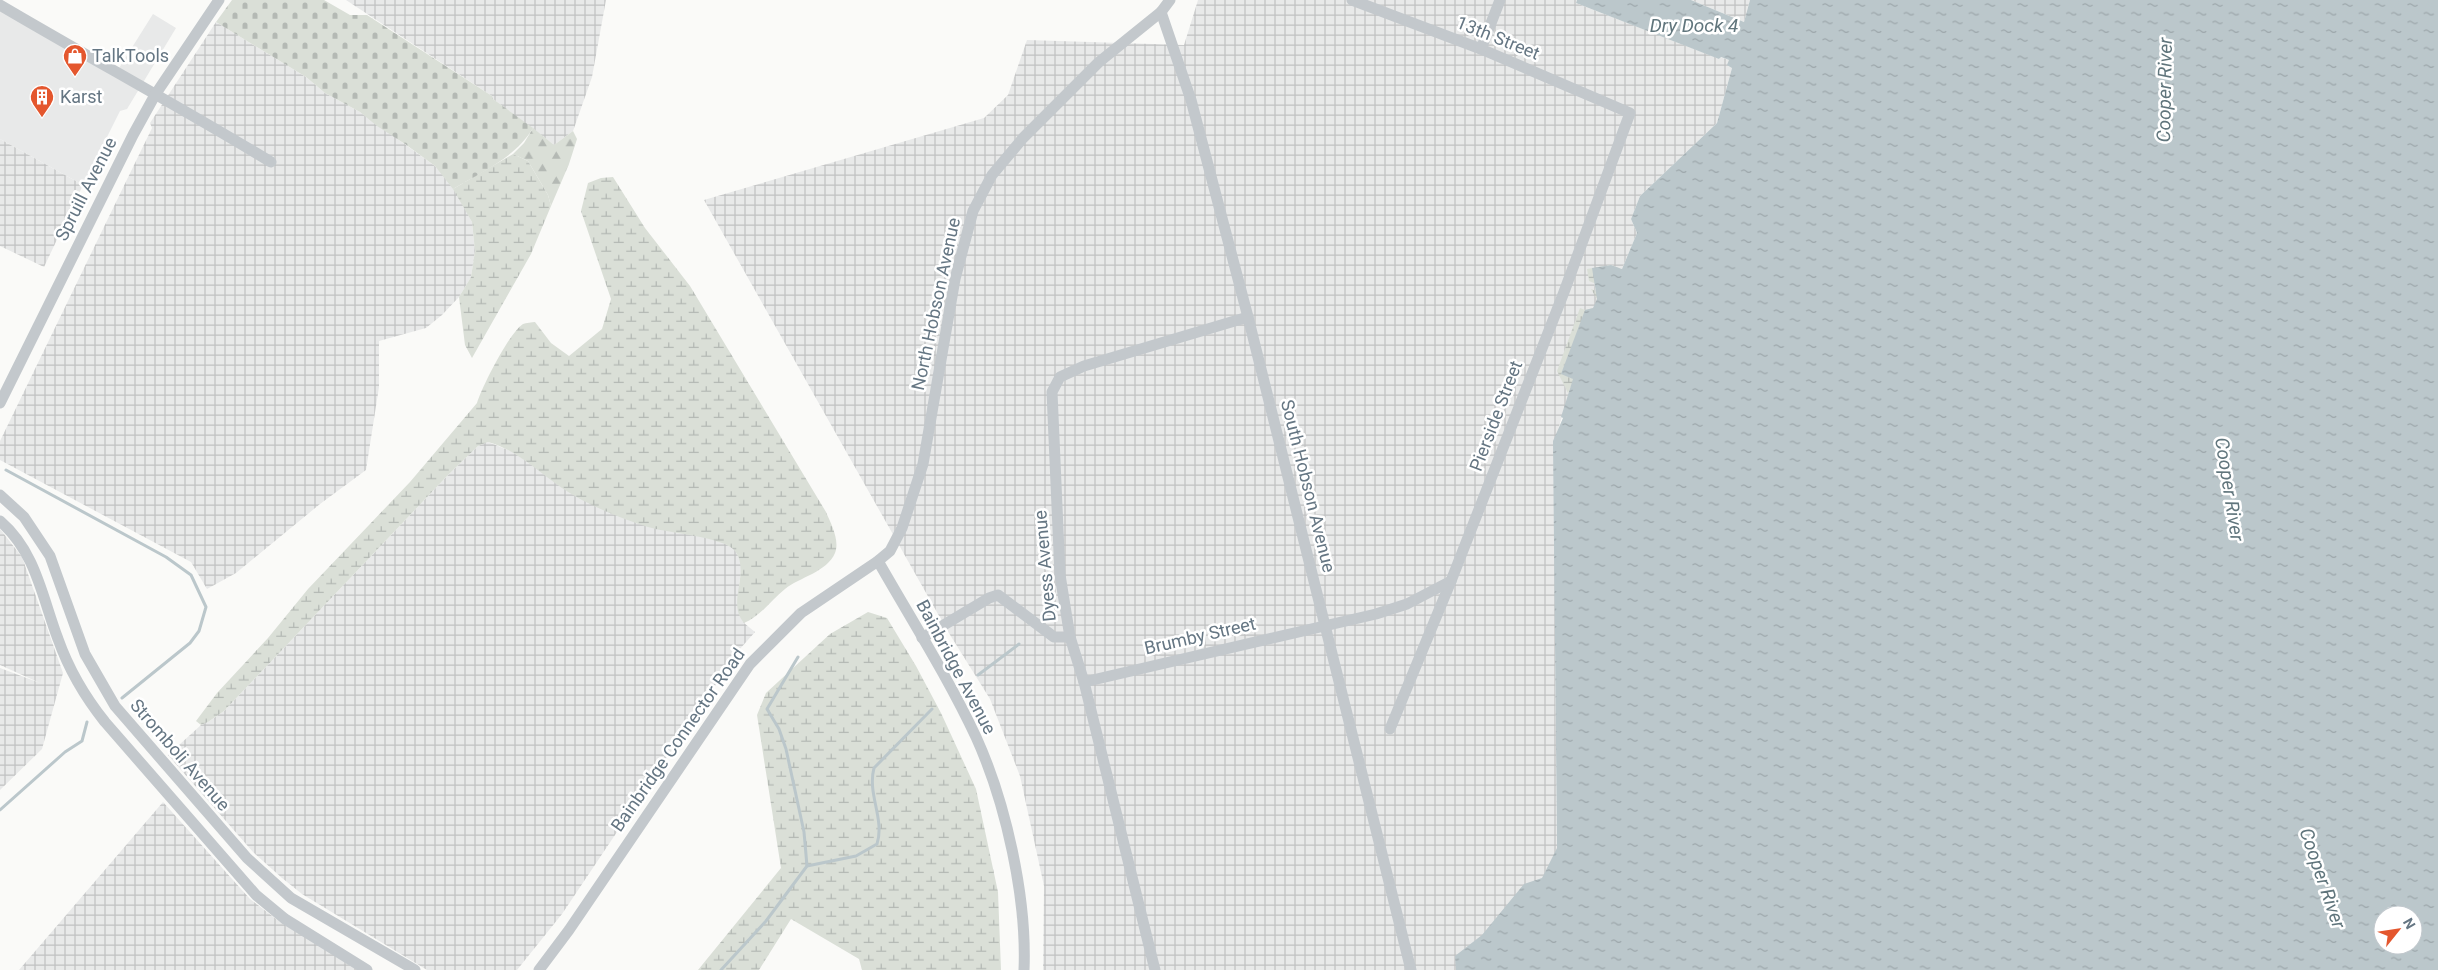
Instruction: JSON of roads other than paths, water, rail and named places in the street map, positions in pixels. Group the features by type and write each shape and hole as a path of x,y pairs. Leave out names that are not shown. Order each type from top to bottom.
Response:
{"street":[{"name":"Spruill Avenue","path":"0,403 105,189 155,95 219,0"},
{"name":"North Hobson Avenue","path":"878,561 890,551 898,538 923,464 956,279 974,211 992,175 1022,138 1099,62 1161,12 1170,0"},
{"name":"13th Street","path":"1352,0 1481,49 1630,113"},
{"path":"1481,49 1500,0"},
{"path":"0,5 155,95 197,117 271,162"},
{"name":"South Hobson Avenue","path":"1161,12 1191,100 1248,317 1411,970"},
{"name":"Pierside Street","path":"1390,729 1451,581 1564,292 1630,113"},
{"name":"Dyess Avenue","path":"1155,970 1084,682 1070,637 1060,575 1052,392 1060,377 1084,366 1248,317"},
{"name":"Stromboli Avenue","path":"0,495 24,517 50,556 84,654 115,706 247,858 292,898 415,970"},
{"name":"Stromboli Avenue","path":"0,521 14,534 33,564 66,659 87,699 105,722 256,896 285,919 367,970"},
{"name":"Bainbridge Avenue","path":"878,561 962,708 989,773 1012,848 1025,943 1024,970"},
{"name":"Bainbridge Connector Road","path":"539,970 569,930 750,664 801,613 878,561"},
{"name":"Brumby Street","path":"1084,682 1376,614 1407,604 1451,581"},
{"path":"922,638 989,598 998,596 1054,637 1070,637"}],"water":[{"path":"1577,0 1691,0 1744,22 1750,0 2438,0 2438,970 1456,970 1455,956 1482,935 1524,884 1542,878 1557,848 1553,441 1563,418 1561,417 1573,379 1561,374 1585,310 1593,308 1597,299 1592,268 1611,265 1622,269 1637,233 1631,219 1640,196 1717,123 1732,68 1727,65 1729,60 1721,57 1719,59 1576,3"}],"waterway":[{"path":"6,470 166,557 191,575 206,607 199,631 190,643 122,698"},
{"path":"978,675 1019,644"},
{"path":"798,657 767,709 779,729 786,749 804,832 807,866"},
{"path":"721,970 766,921 807,866 856,856 877,844 879,825 872,778 874,768 932,709"},
{"path":"0,810 65,752 82,741 87,722"}],"place":[{"name":"TalkTools","path":"75,77"},
{"name":"Karst","path":"42,118"}],"water label":[{"name":"Dry Dock 4","path":"1694,25"},
{"name":"Cooper River","path":"2164,90"},
{"name":"Cooper River","path":"2230,489"},
{"name":"Cooper River","path":"2323,878"}]}
